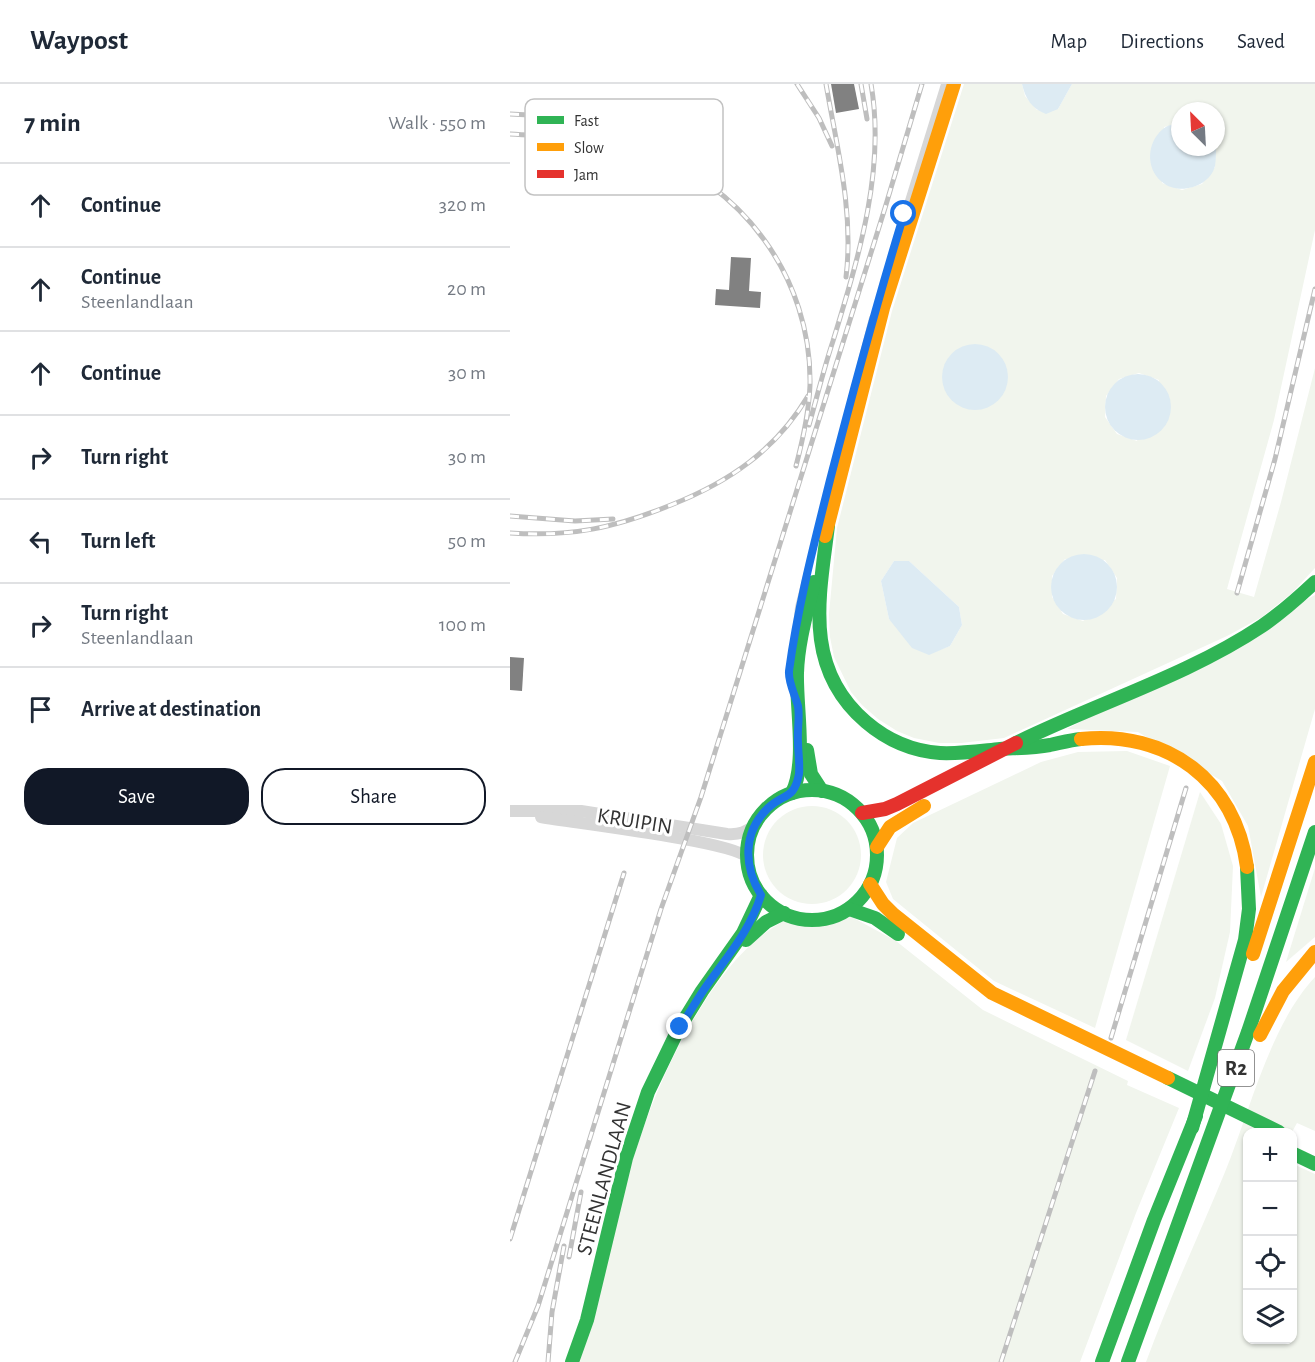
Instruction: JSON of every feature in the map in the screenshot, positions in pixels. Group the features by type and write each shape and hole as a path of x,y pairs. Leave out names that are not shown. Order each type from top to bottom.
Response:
{"main road":[{"path":"792,794 799,769 797,674 800,639 883,308 954,84"},
{"path":"828,526 819,614 824,660 842,698 871,728 911,748 938,753 1048,745 1070,740 1113,738 1136,740 1161,748 1184,760 1203,774 1230,811 1239,831 1246,857 1249,883 1246,937 1192,1128"},
{"path":"862,813 885,809 897,804 1005,748 1232,645 1267,625 1298,600 1315,582"},
{"path":"798,708 811,774 822,791"},
{"path":"985,775 1048,745"},
{"name":"R2","path":"1102,1362 1154,1220 1192,1128 1235,1012 1315,762"},
{"path":"807,790 822,791 844,799 862,813 872,829 877,847 876,866 865,893 849,909 837,915 817,919 797,918 776,909 761,895 754,883 747,857 751,834 756,824 775,802 807,790"},
{"path":"877,847 881,837 892,825 933,802"},
{"name":"R2","path":"1128,1362 1231,1082 1315,832"},
{"path":"870,884 883,904 893,914 992,993 1243,1128"},
{"name":"STEENLANDLAAN","path":"572,1362 583,1336 591,1306 634,1129 657,1070 703,990 732,953 754,914 761,895"},
{"path":"849,909 865,912 875,917 987,1004 1270,1128"},
{"name":"STEENLANDLAAN","path":"732,953 761,926 784,914"},
{"path":"1150,1302 1210,1164 1272,1007 1291,978 1315,952"},
{"path":"1297,1141 1315,1150"},
{"path":"1297,1155 1315,1164"}],"street":[{"name":"KRUIPIN","path":"510,811 706,838"},
{"path":"706,838 736,835 756,824"},
{"path":"706,838 738,850 747,857"}],"lane":[{"path":"887,268 944,84"},
{"path":"790,665 798,607 884,279"},
{"path":"789,675 798,708"}],"shaded area":[{"path":"964,84 1022,84 1025,96 1037,110 1058,109 1072,84 1315,84 1315,230 1274,420 1227,589 1254,597 1315,368 1315,568 1292,593 1262,617 1227,636 1004,738 939,743 914,738 878,719 851,692 834,657 829,614 837,528 892,311","holes":["1139,373 1159,380 1137,441 1117,434 1105,417 1106,396 1119,379","1065,559 1105,560 1117,578 1116,599 1083,621 1063,614 1052,597 1052,576","894,561 909,561 959,607 962,625 950,646 929,654 889,619 881,581"]},
{"path":"1022,84 1072,84 1058,109 1046,114 1030,102"},
{"path":"1171,126 1171,156 1216,156 1212,173 1200,184 1184,189 1169,186 1162,182 1153,170 1151,148 1158,134"},
{"path":"975,344 988,347 998,354 1005,364 1008,377 1005,390 998,400 988,407 975,410 962,407 952,400 945,390 942,377 945,364 952,354 962,347"},
{"path":"1138,374 1151,377 1161,384 1168,394 1171,407 1168,420 1161,430 1151,437 1138,440 1125,437 1115,430 1108,420 1105,407 1108,394 1115,384 1125,377"},
{"path":"1084,554 1097,557 1107,564 1114,574 1117,587 1114,600 1107,610 1097,617 1084,620 1071,617 1061,610 1054,600 1051,587 1054,574 1061,564 1071,557"},
{"path":"894,561 909,561 959,607 962,625 950,646 929,655 912,648 889,619 881,581"},
{"path":"1315,595 1315,709 1261,897 1248,826 1222,781 1138,732 1067,729"},
{"path":"1127,751 1170,766 1095,1028 994,981 893,899 886,882 897,838 913,823 1041,762 1078,752"},
{"path":"1200,792 1221,824 1233,866 1230,932 1215,998 1188,1071 1126,1040"},
{"path":"812,806 831,809 847,820 858,836 861,855 858,874 847,890 831,901 812,904 793,901 777,890 766,874 763,855 766,836 777,820 793,809"},
{"path":"1315,868 1315,937 1286,962"},
{"path":"850,916 896,941 983,1010 1128,1081 1127,1085 1179,1108 1136,1213 1080,1362 580,1362 626,1180 657,1092 700,1009 736,959 771,929 784,921 817,926 834,923"},
{"path":"1315,977 1315,1131 1297,1123 1294,1128 1243,1128 1243,1344 1297,1344 1297,1166 1315,1174 1315,1362 1146,1362 1225,1172 1262,1070 1285,1019"}],"building":[{"path":"831,84 854,84 859,109 836,113"},
{"path":"731,257 751,258 749,291 761,292 760,308 715,305 716,289 729,290"},
{"path":"510,657 524,658 522,691 510,690"}],"railway":[{"path":"797,84 819,118 832,146"},
{"path":"826,84 846,204 848,228 846,277"},
{"path":"861,84 867,119"},
{"path":"809,425 852,278 867,214 875,149 875,116 871,84"},
{"path":"515,1362 538,1306 661,909 701,797 922,84"},
{"path":"510,114 525,115"},
{"path":"510,134 525,135"},
{"path":"720,195 739,211 764,240 784,272 799,308 807,346 810,385 805,426 796,466"},
{"path":"1237,593 1275,459 1315,289"},
{"path":"510,533 553,534 592,529 631,520 692,496 731,475 766,448 781,433 808,396"},
{"path":"510,516 575,521 613,519"},
{"path":"1111,1038 1186,788"},
{"path":"510,1239 624,873"},
{"path":"1001,1362 1095,1071"},
{"path":"569,1257 581,1192"},
{"path":"548,1362 552,1312 564,1246"}],"traffic: fast":[{"path":"828,526 819,605 824,655 832,679 846,701 866,722 900,744 940,753 1037,747 1081,739"},
{"path":"792,793 799,766 800,751 797,687 799,650 814,582"},
{"path":"1016,743 1173,674 1233,644 1276,616 1315,582"},
{"path":"807,750 811,774 822,791"},
{"path":"812,790 837,795 858,809 872,830 877,855 872,880 858,901 837,915 812,920 787,915 766,901 752,880 747,855 752,830 766,809 787,795 812,790"},
{"path":"1128,1362 1248,1032 1315,832"},
{"path":"1192,1128 1245,940 1249,909 1247,867"},
{"path":"572,1362 587,1320 626,1158 648,1092 678,1030 743,933 761,895"},
{"path":"849,909 875,918 898,934"},
{"path":"746,940 766,922 784,913"},
{"path":"1168,1078 1271,1128"},
{"path":"1102,1362 1154,1220 1196,1116"},
{"path":"1297,1155 1315,1164"}],"traffic: slow":[{"path":"825,536 883,308 954,84"},
{"path":"1081,739 1112,738 1142,743 1168,753 1192,767 1212,786 1228,809 1240,836 1247,867"},
{"path":"1253,954 1315,762"},
{"path":"877,847 890,827 924,806"},
{"path":"870,884 883,904 893,914 992,993 1168,1078"},
{"path":"1260,1035 1283,991 1315,952"}],"traffic: jam":[{"path":"862,813 885,809 897,804 1016,743"}],"route":[{"path":"680,1027 703,990 732,953 758,905 761,895 749,870 747,857 751,834 767,808 792,794 795,787 799,769 798,708 789,675 798,607 871,322 904,214"}]}
